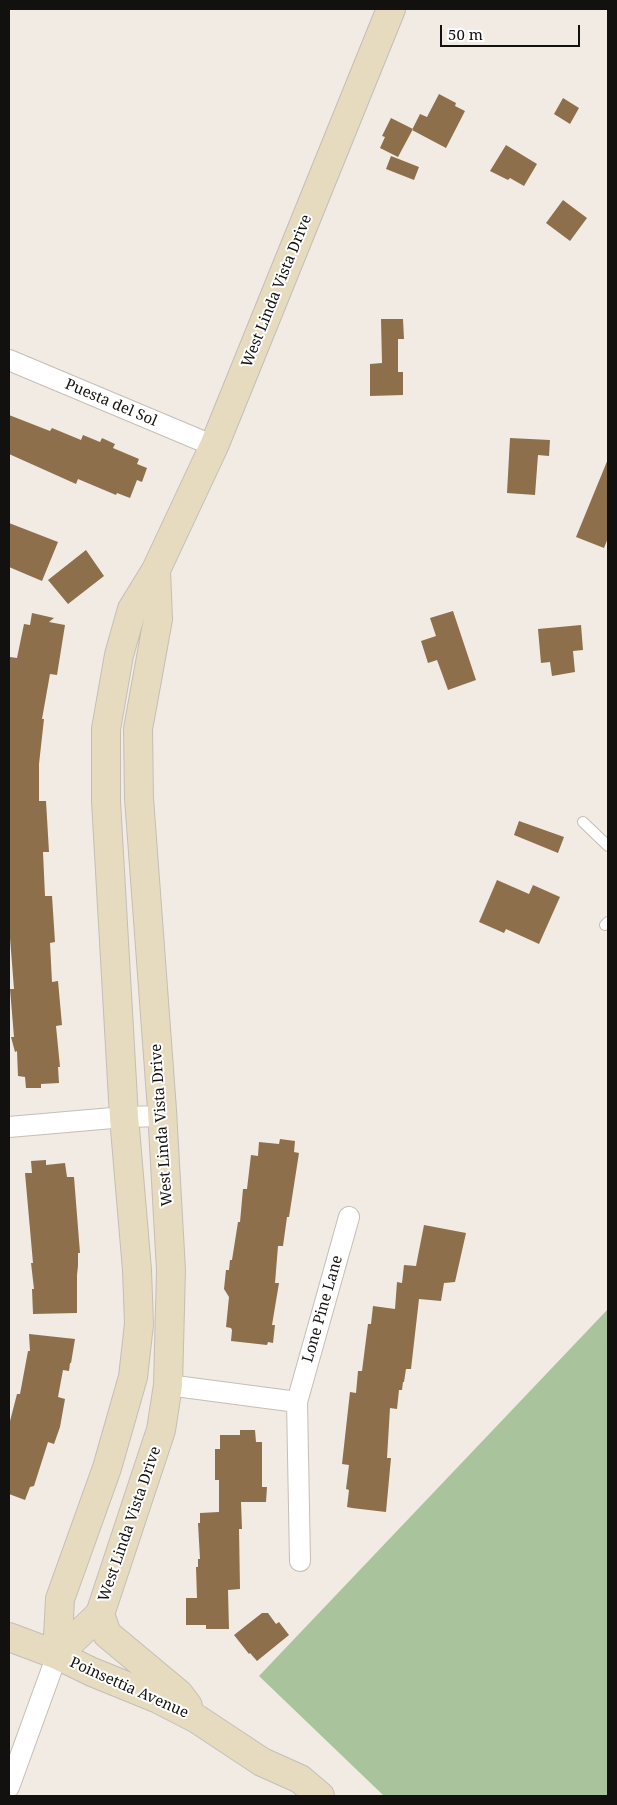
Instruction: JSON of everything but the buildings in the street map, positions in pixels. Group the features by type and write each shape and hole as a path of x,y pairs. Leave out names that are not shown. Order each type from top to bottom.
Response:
{"main road":[{"name":"West Linda Vista Drive","path":"57,1655 60,1599 107,1468 133,1377 139,1324 138,1283 124,1117 106,801 106,729 119,655 132,609 156,570 214,446 391,9"},
{"name":"West Linda Vista Drive","path":"57,1655 100,1614 161,1430 168,1385 171,1270 139,798 138,729 158,619 156,570"},
{"path":"100,1614 107,1634 178,1694 197,1719"},
{"name":"Poinsettia Avenue","path":"9,1637 57,1655 92,1672 156,1698 197,1719 262,1762 300,1779 320,1796"}],"street":[{"name":"Puesta del Sol","path":"9,360 214,446"},
{"path":"9,1127 124,1117 162,1116"},
{"name":"Lone Pine Lane","path":"300,1561 297,1402 349,1217"},
{"path":"168,1385 297,1402"},
{"path":"9,1787 57,1655"}],"lane":[{"path":"583,822 608,846"}],"green space":[{"path":"608,1309 608,1796 384,1796 259,1676"}]}
